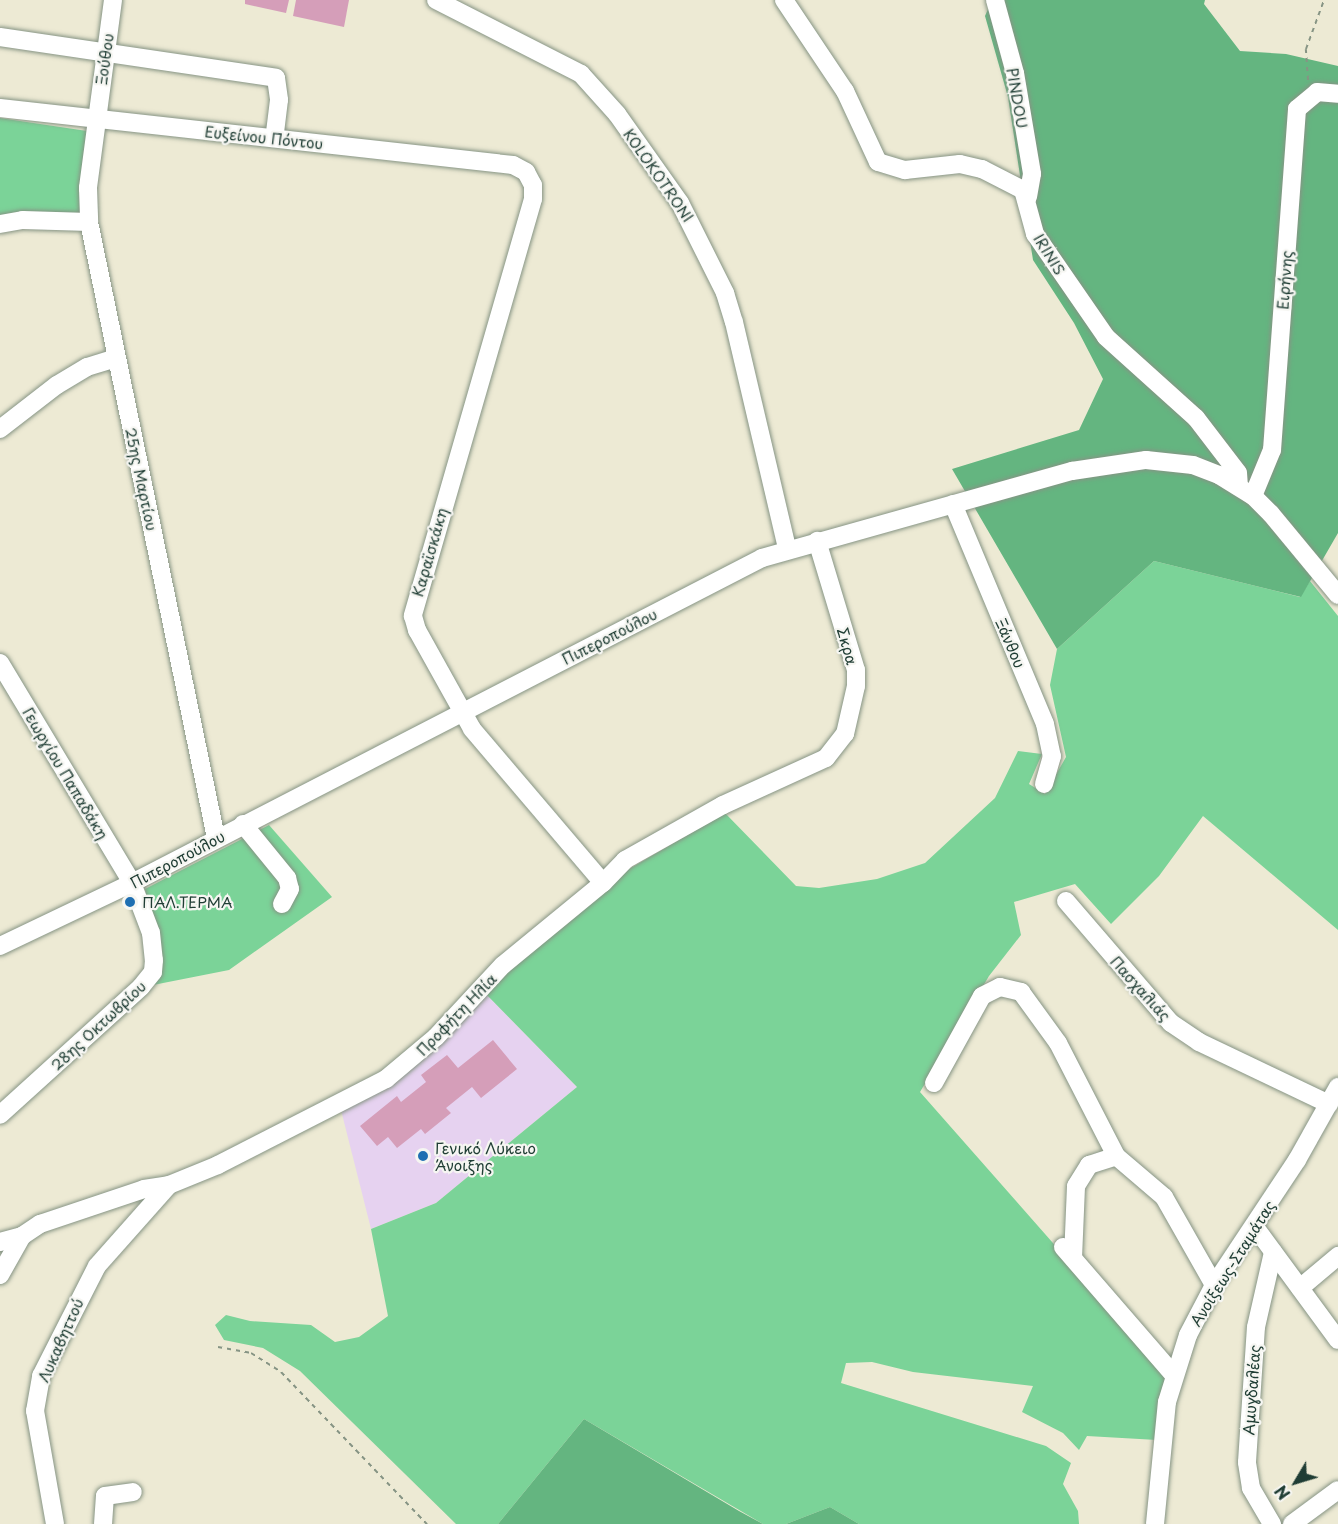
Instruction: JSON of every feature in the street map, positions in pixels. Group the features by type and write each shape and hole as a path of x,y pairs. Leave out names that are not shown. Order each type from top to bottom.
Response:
{"street":[{"name":"Ξούθου","path":"96,118 113,0"},
{"name":"KOLOKOTRONI","path":"436,0 580,74 617,114 680,203 713,268 734,322 787,549"},
{"path":"784,0 845,91 878,162 905,170 960,164 982,169 1018,185 1028,197"},
{"name":"PINDOU","path":"996,0 1015,74 1032,174 1028,197"},
{"path":"0,37 276,78 279,100 274,138"},
{"path":"1312,93 1322,90 1338,94"},
{"name":"Ειρήνης","path":"1246,491 1272,450 1297,109 1312,93"},
{"name":"Ευξείνου Πόντου","path":"0,108 513,165 526,172"},
{"name":"25ης Μαρτίου","path":"96,118 89,222 216,838"},
{"name":"Καραϊσκάκη","path":"526,172 533,185 533,199 415,600 417,630 459,712 603,883"},
{"name":"IRINIS","path":"1028,197 1035,234 1106,337 1196,418 1238,473 1246,491"},
{"path":"0,224 23,220 89,222"},
{"path":"0,429 57,385 87,367 117,358"},
{"name":"Πιπεροπούλου","path":"0,946 132,883 459,712 787,549 1072,471 1146,460 1193,465 1246,491"},
{"path":"1246,491 1338,595"},
{"name":"Ξάνθου","path":"953,504 1045,724 1052,756 1044,784"},
{"name":"Σκρα","path":"818,541 856,670 856,686 845,734 835,750"},
{"name":"Γεωργίου Παπαδάκη","path":"0,663 132,883"},
{"name":"Προφήτη Ηλία","path":"0,1242 22,1236 40,1224 144,1189 169,1185 294,1129 386,1079 436,1037 503,965 603,883 625,860 723,805 826,758 835,750"},
{"path":"243,824 287,878 290,889 282,904"},
{"name":"28ης Οκτωβρίου","path":"0,1115 153,972 151,933 132,883"},
{"name":"Πασχαλιάς","path":"1066,900 1171,1023 1199,1042 1329,1104"},
{"path":"934,1083 980,998 995,988 1015,990 1026,997 1049,1028 1116,1156 1164,1197 1214,1285"},
{"name":"Ανοίξεως-Σταμάτας","path":"1155,1524 1165,1417 1174,1375 1190,1329 1214,1285 1255,1227 1338,1087"},
{"path":"1116,1156 1089,1165 1076,1186 1068,1253 1174,1375"},
{"name":"Λυκαβηττού","path":"55,1524 35,1411 41,1376 97,1266 169,1185"},
{"path":"1255,1227 1338,1340"},
{"path":"0,1275 22,1236"},
{"name":"Αμυγδαλέας","path":"1272,1524 1251,1488 1247,1462 1256,1327 1273,1252"},
{"path":"1300,1288 1338,1256"},
{"path":"1292,1524 1338,1490"},
{"path":"103,1524 105,1496 133,1492"}],"path":[{"path":"1312,93 1305,71 1306,49 1324,0"},
{"path":"218,1347 259,1357 298,1387 342,1438 427,1524"}],"shaded area":[{"name":"Γενικό Λύκειο Άνοιξης","path":"484,992 577,1087 436,1203 371,1229 341,1110"}],"green space":[{"path":"992,0 1205,0 1204,4 1240,51 1286,54 1338,66 1338,533 1301,597 1154,561 1057,649 952,469 1079,430 1103,379 1074,323 1033,260 1008,97 985,16"},
{"path":"0,118 87,131 83,217 0,219"},
{"path":"1154,561 1300,597 1310,581 1338,616 1338,930 1203,816 1159,876 1111,924 1075,884 1014,902 1021,935 989,976 920,1092 1170,1376 1157,1440 1087,1436 1079,1450 1063,1433 1022,1412 1033,1386 913,1372 872,1362 846,1363 841,1383 1046,1446 1071,1463 1063,1484 1078,1511 1079,1524 859,1524 830,1507 786,1524 763,1524 584,1419 498,1524 456,1524 300,1371 263,1348 224,1340 215,1325 226,1315 250,1321 311,1325 335,1342 359,1337 388,1316 371,1229 436,1203 577,1087 484,992 619,875 725,813 796,886 819,888 877,879 925,863 995,798 1018,751 1042,754 1029,784 1045,794 1066,757 1050,685 1057,649"},
{"path":"269,825 332,897 229,970 153,985 161,976 145,889"},
{"path":"584,1419 739,1511 763,1524 498,1524"},
{"path":"830,1507 859,1524 786,1524"}],"building":[{"path":"245,0 289,0 286,13 245,4"},
{"path":"296,0 349,0 344,27 293,16"},
{"path":"493,1040 517,1069 481,1098 472,1087 446,1108 451,1113 425,1134 421,1129 397,1148 388,1137 377,1146 360,1126 397,1096 401,1102 426,1082 421,1075 447,1055 458,1068"}],"place":[{"name":"ΠΑΛ.ΤΕΡΜΑ","path":"130,902"},
{"name":"Γενικό Λύκειο Άνοιξης","path":"423,1156"}]}
